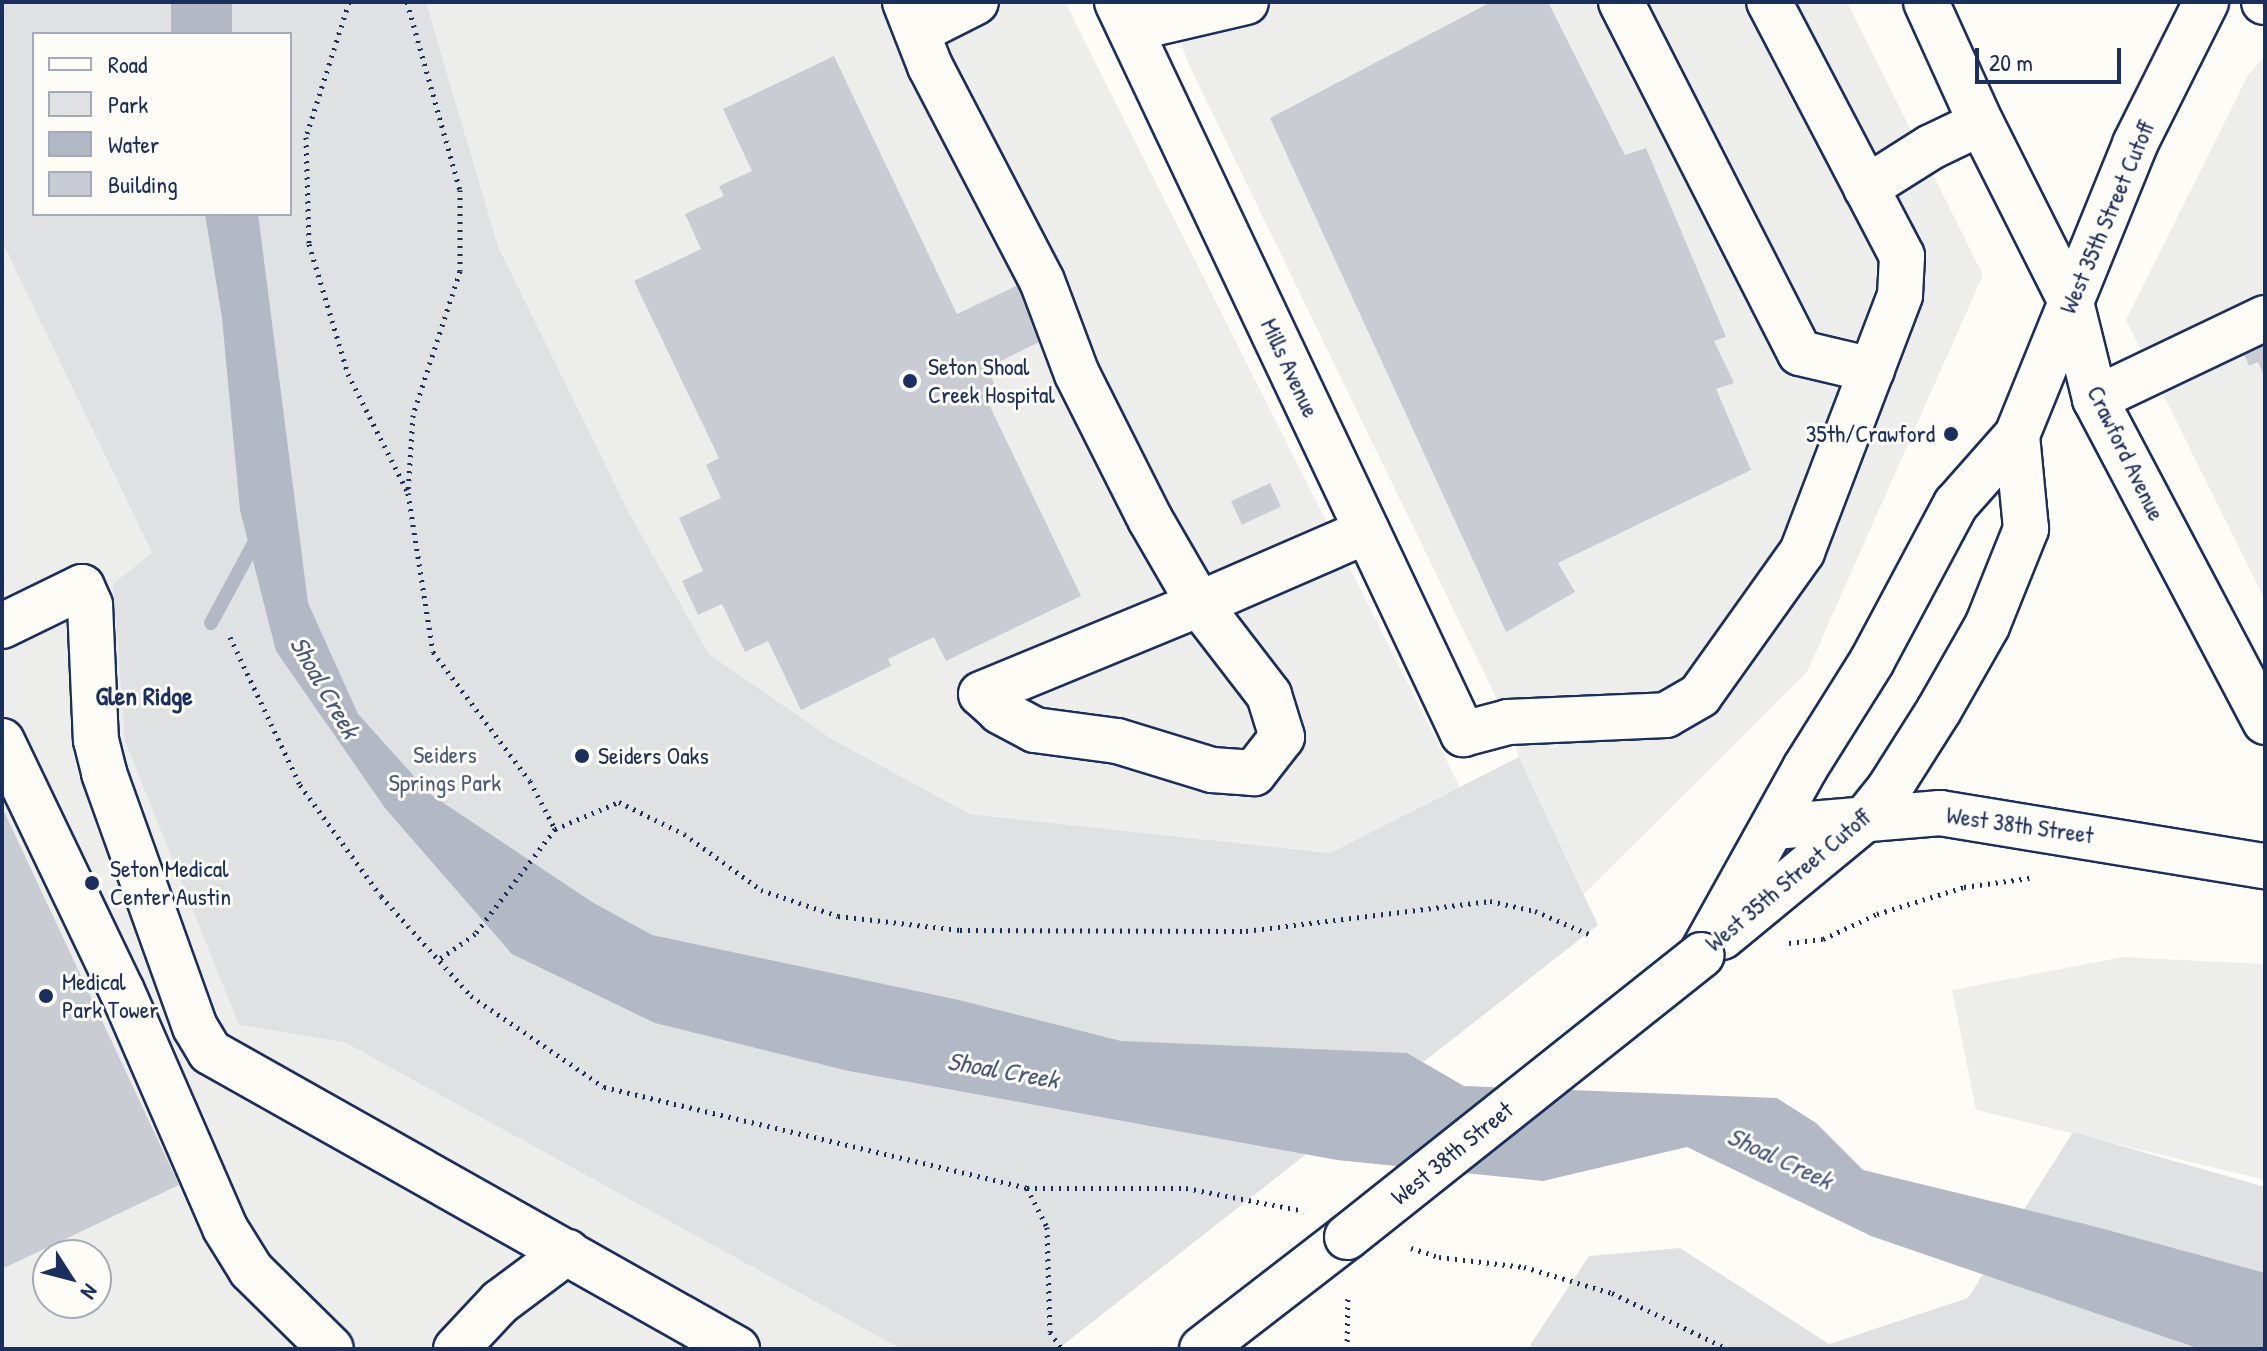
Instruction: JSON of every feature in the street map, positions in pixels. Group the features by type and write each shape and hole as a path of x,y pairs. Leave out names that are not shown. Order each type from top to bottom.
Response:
{"main road":[{"path":"976,2 911,17 930,66 1042,281 1077,374 1150,519 1199,604 1269,695 1282,737 1254,773 1212,770 1117,741 1035,730 1000,711 981,694 1199,604 1367,531"},
{"path":"1123,15 1246,2"},
{"path":"1621,2 1800,353 1872,370 1900,295 1902,256 1769,2"},
{"name":"Crawford Avenue","path":"1926,2 1981,123 2071,302 2095,399 2265,722"},
{"name":"West 35th Street Cutoff","path":"1701,955 1805,768 1879,648 1956,504 2017,435 2135,144 2206,2"},
{"name":"Mills Avenue","path":"1123,15 1463,734 1508,722 1666,715 1700,695 1802,552 1872,370"},
{"path":"1866,188 1931,147 1981,123"},
{"path":"2095,399 2265,318"},
{"name":"West 35th Street Cutoff","path":"1701,955 1864,820 1939,710 1987,626 2026,529 2017,435"},
{"path":"2,626 82,587 90,605 96,740 104,773 195,1027 210,1052 567,1252 720,1346"},
{"path":"2,741 122,991 225,1228 251,1270 331,1349"},
{"name":"West 38th Street","path":"1774,827 1940,813 2265,866"},
{"name":"West 38th Street","path":"1216,1345 1331,1226 1701,955"},
{"path":"456,1349 500,1302 567,1252"}],"path":[{"path":"349,2 306,137 309,244 348,374 408,493"},
{"path":"407,2 460,190 460,271 413,415 408,493 433,652 530,781 555,829"},
{"path":"230,637 300,785 381,896 471,996 604,1087 1027,1188 1186,1188 1331,1226"},
{"path":"438,960 475,934 555,829 619,802 684,834 761,890 838,916 960,930 1246,931 1490,901 1535,911 1593,936"},
{"path":"1777,945 1823,939 1877,914 1964,887 2012,878 2040,878"},
{"path":"1027,1188 1047,1227 1050,1332 1062,1349"},
{"path":"1398,1243 1439,1257 1524,1267 1612,1293 1728,1349"}],"shaded area":[{"name":"Seton Shoal Creek Hospital","path":"426,2 1065,2 1460,787 1330,853 970,814 832,739 709,654 630,516 498,246"},
{"path":"1165,2 1847,2 1983,275 1807,672 1584,894 1519,757 1508,722 1189,65"},
{"path":"2265,56 2265,600 2126,320 2248,75"},
{"name":"Seton Medical Center Austin","path":"2,242 152,553 239,1025 346,1043 901,1349 2,1349"},
{"path":"2123,957 2265,964 2265,1180 1976,1110 1952,990"}],"green space":[{"name":"Seiders Springs Park","path":"2,2 426,2 498,246 630,515 709,654 832,739 970,814 1330,853 1519,757 1598,925 1058,1349 901,1349 346,1043 239,1025 125,741 113,584 152,553 2,242"},
{"path":"2073,1132 2265,1187 2265,1349 1534,1349 1530,1345 1589,1256 1680,1248 1829,1344 1968,1298"}],"water":[{"path":"171,2 232,2 232,32 171,32"},
{"name":"Shoal Creek","path":"205,216 258,216 308,603 358,714 430,794 592,902 652,935 959,1000 1121,1041 1407,1053 1464,1086 1777,1098 1816,1123 1863,1170 2089,1225 2265,1273 2265,1349 2200,1349 1871,1236 1687,1147 1543,1181 1337,1160 849,1071 655,1023 512,954 385,808 276,651 240,510 222,318"}],"building":[{"path":"1491,2 1548,2 1625,155 1646,148 1726,337 1714,341 1734,383 1716,389 1751,470 1558,563 1575,592 1506,632 1270,118"},
{"path":"834,56 957,314 1022,283 1049,337 987,368 997,390 985,396 1081,596 946,661 934,637 888,659 891,666 801,710 768,641 745,652 722,604 698,615 682,581 703,571 679,518 721,498 706,465 719,458 634,281 701,249 685,214 724,196 719,186 752,171 723,109"},
{"path":"2265,328 2265,378 2258,362 2249,366 2238,339"},
{"path":"1270,483 1281,507 1242,525 1231,501"},
{"name":"Medical Park Tower","path":"2,807 179,1185 65,1239 32,1239 32,1255 2,1269"}],"waterway":[{"path":"211,623 258,536"}],"place":[{"name":"Seton Shoal Creek Hospital","path":"910,381"},
{"name":"35th/Crawford","path":"1951,434"},
{"name":"Seiders Oaks","path":"582,756"},
{"name":"Seton Medical Center Austin","path":"92,883"},
{"name":"Medical Park Tower","path":"46,996"}],"district":[{"name":"Glen Ridge","path":"144,696"}]}
